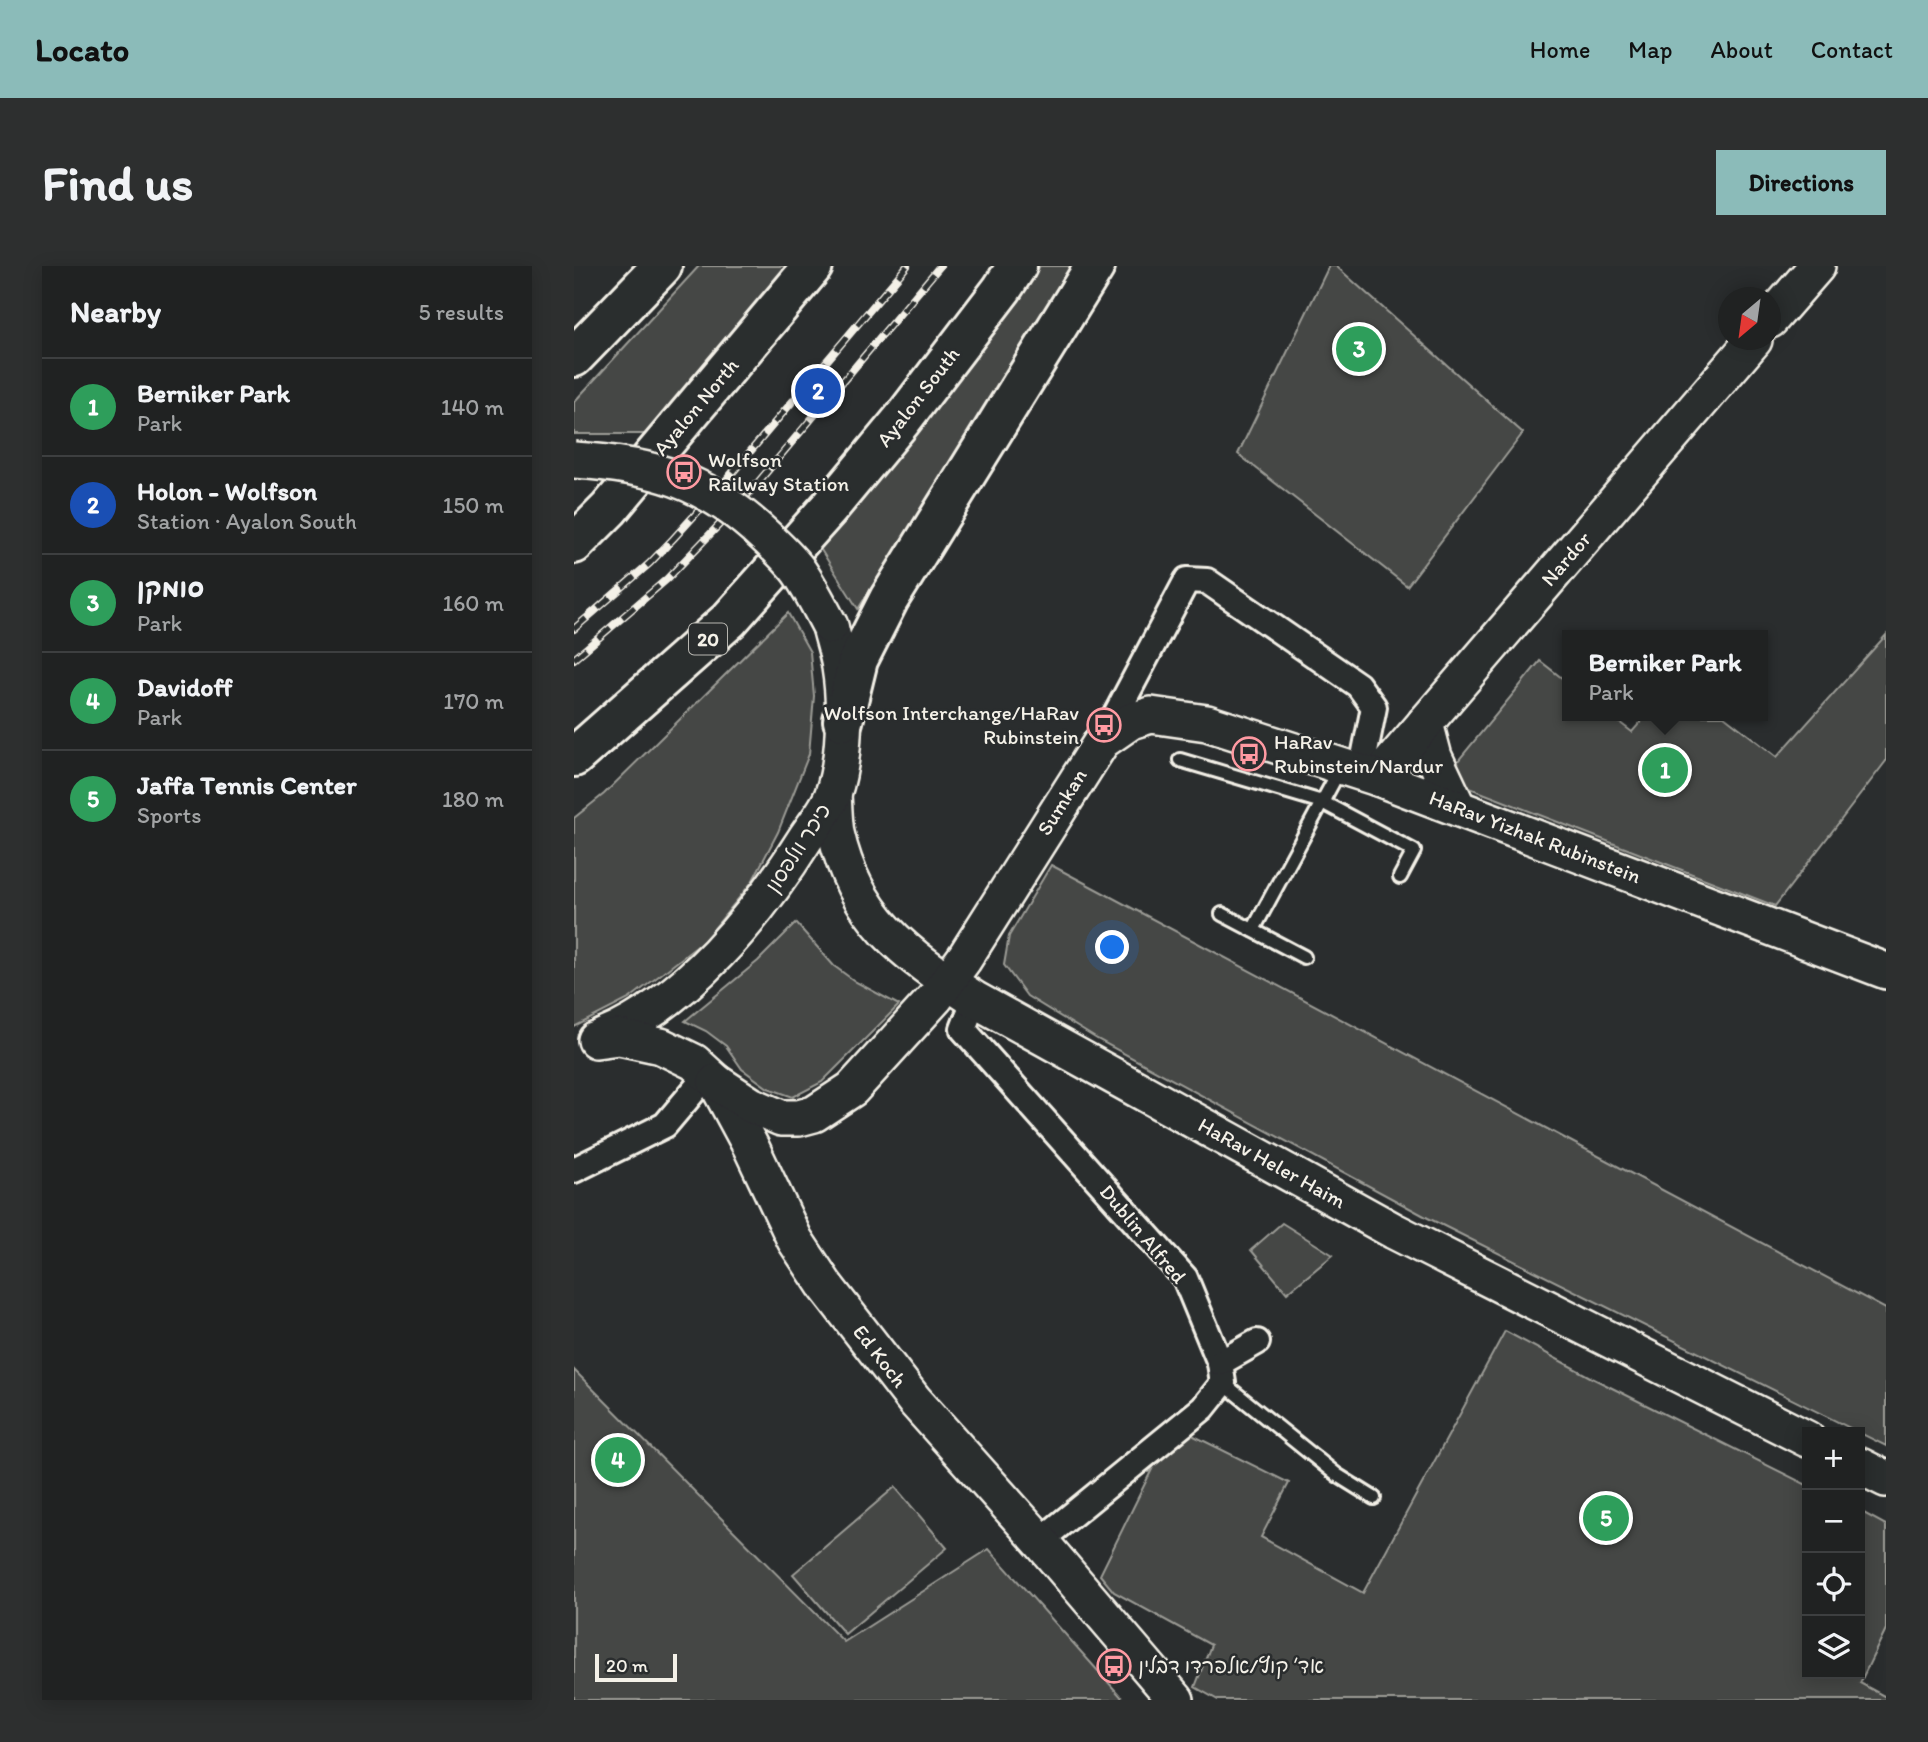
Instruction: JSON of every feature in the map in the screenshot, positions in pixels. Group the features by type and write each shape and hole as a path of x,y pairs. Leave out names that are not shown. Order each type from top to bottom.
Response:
{"highway":[{"path":"574,357 662,266"},
{"name":"Ayalon North","path":"574,544 641,473 813,266"},
{"name":"Ayalon South","path":"574,757 729,621 902,420 1017,266"},
{"path":"842,721 858,660 889,599 1095,266"}],"main road":[{"path":"1781,307 1817,266"},
{"name":"Nardor","path":"1360,772 1425,723 1745,350"},
{"name":"כיכר וולפסון","path":"574,460 626,464 687,482 725,502 773,543 798,570 830,626 841,668 842,721 841,755 833,795 788,867 759,907 726,944 651,1011 626,1027 585,1044"},
{"name":"HaRav Yizhak Rubinstein","path":"1102,741 1131,721 1151,715 1207,723 1360,772 1886,971"},
{"path":"1425,723 1434,757 1458,808"},
{"name":"Sumkan","path":"712,1078 751,1105 781,1118 814,1115 852,1089 947,982 964,959 1102,741"},
{"name":"HaRav Heler Haim","path":"833,795 836,832 857,894 889,936 947,982 1394,1231 1802,1436"},
{"name":"Ed Koch","path":"585,1044 619,1037 661,1046 694,1062 712,1078 751,1147 795,1240 824,1284 914,1400 1040,1541 1176,1700"},
{"path":"1865,1468 1886,1479"}],"street":[{"name":"Sumkan","path":"1102,741 1187,580 1207,581 1357,685 1374,707 1360,772"},
{"name":"Dublin Alfred","path":"968,1016 963,1029 1185,1278 1221,1373"},
{"path":"574,1170 665,1125 712,1078"},
{"path":"1040,1541 1203,1408 1221,1373 1257,1342"}],"lane":[{"path":"1180,760 1322,802 1414,851 1400,877"},
{"path":"1253,930 1322,802 1360,772"},
{"path":"1222,914 1304,957"},
{"path":"1221,1373 1337,1475 1374,1498"}],"shaded area":[{"path":"699,266 787,266 723,347 667,434 574,434 574,402"},
{"path":"1040,266 1076,266 858,609 816,542 882,475 988,340"},
{"path":"1329,266 1336,266 1523,433 1407,586 1238,454"},
{"path":"788,613 810,652 814,696 809,754 778,832 752,882 704,941 629,999 574,1027 574,818 604,794"},
{"path":"1886,635 1886,761 1775,906 1444,778 1540,661 1562,678 1562,721 1618,721 1632,732 1642,721 1730,721 1777,757"},
{"path":"1051,865 1886,1309 1886,1446 1865,1436 1865,1427 1848,1427 1428,1218 1097,1039 1027,996 1004,965 1009,936"},
{"path":"796,923 834,966 856,982 899,1005 822,1082 793,1097 768,1088 742,1069 726,1046 706,1031 685,1021 758,961"},
{"path":"1282,1223 1333,1255 1287,1293 1251,1250"},
{"path":"1505,1331 1592,1378 1802,1483 1802,1679 1862,1679 1860,1683 1886,1697 1886,1700 1218,1700 1195,1687 1211,1645 1114,1592 1100,1575 1160,1453 1186,1432 1289,1483 1261,1537 1363,1593"},
{"path":"574,1370 844,1642 989,1549 1124,1700 574,1700"},
{"path":"895,1487 947,1548 845,1634 793,1574"},
{"path":"1865,1514 1886,1525 1886,1629 1865,1673"}],"railway":[{"path":"574,629 650,563 673,539 907,266"},
{"path":"574,659 667,579 744,499 940,266"}],"place":[{"name":"סומקן","path":"1359,349"},
{"name":"Holon - Wolfson","path":"818,391"},
{"name":"Wolfson Railway Station","path":"684,472"},
{"name":"Wolfson Interchange/HaRav Rubinstein","path":"1104,725"},
{"name":"HaRav Rubinstein/Nardur","path":"1249,754"},
{"name":"Berniker Park","path":"1665,770"},
{"name":"Davidoff","path":"618,1460"},
{"name":"Jaffa Tennis Center","path":"1606,1518"},
{"name":"אד׳ קוץ/אלפרדו דבלין","path":"1114,1666"}]}
